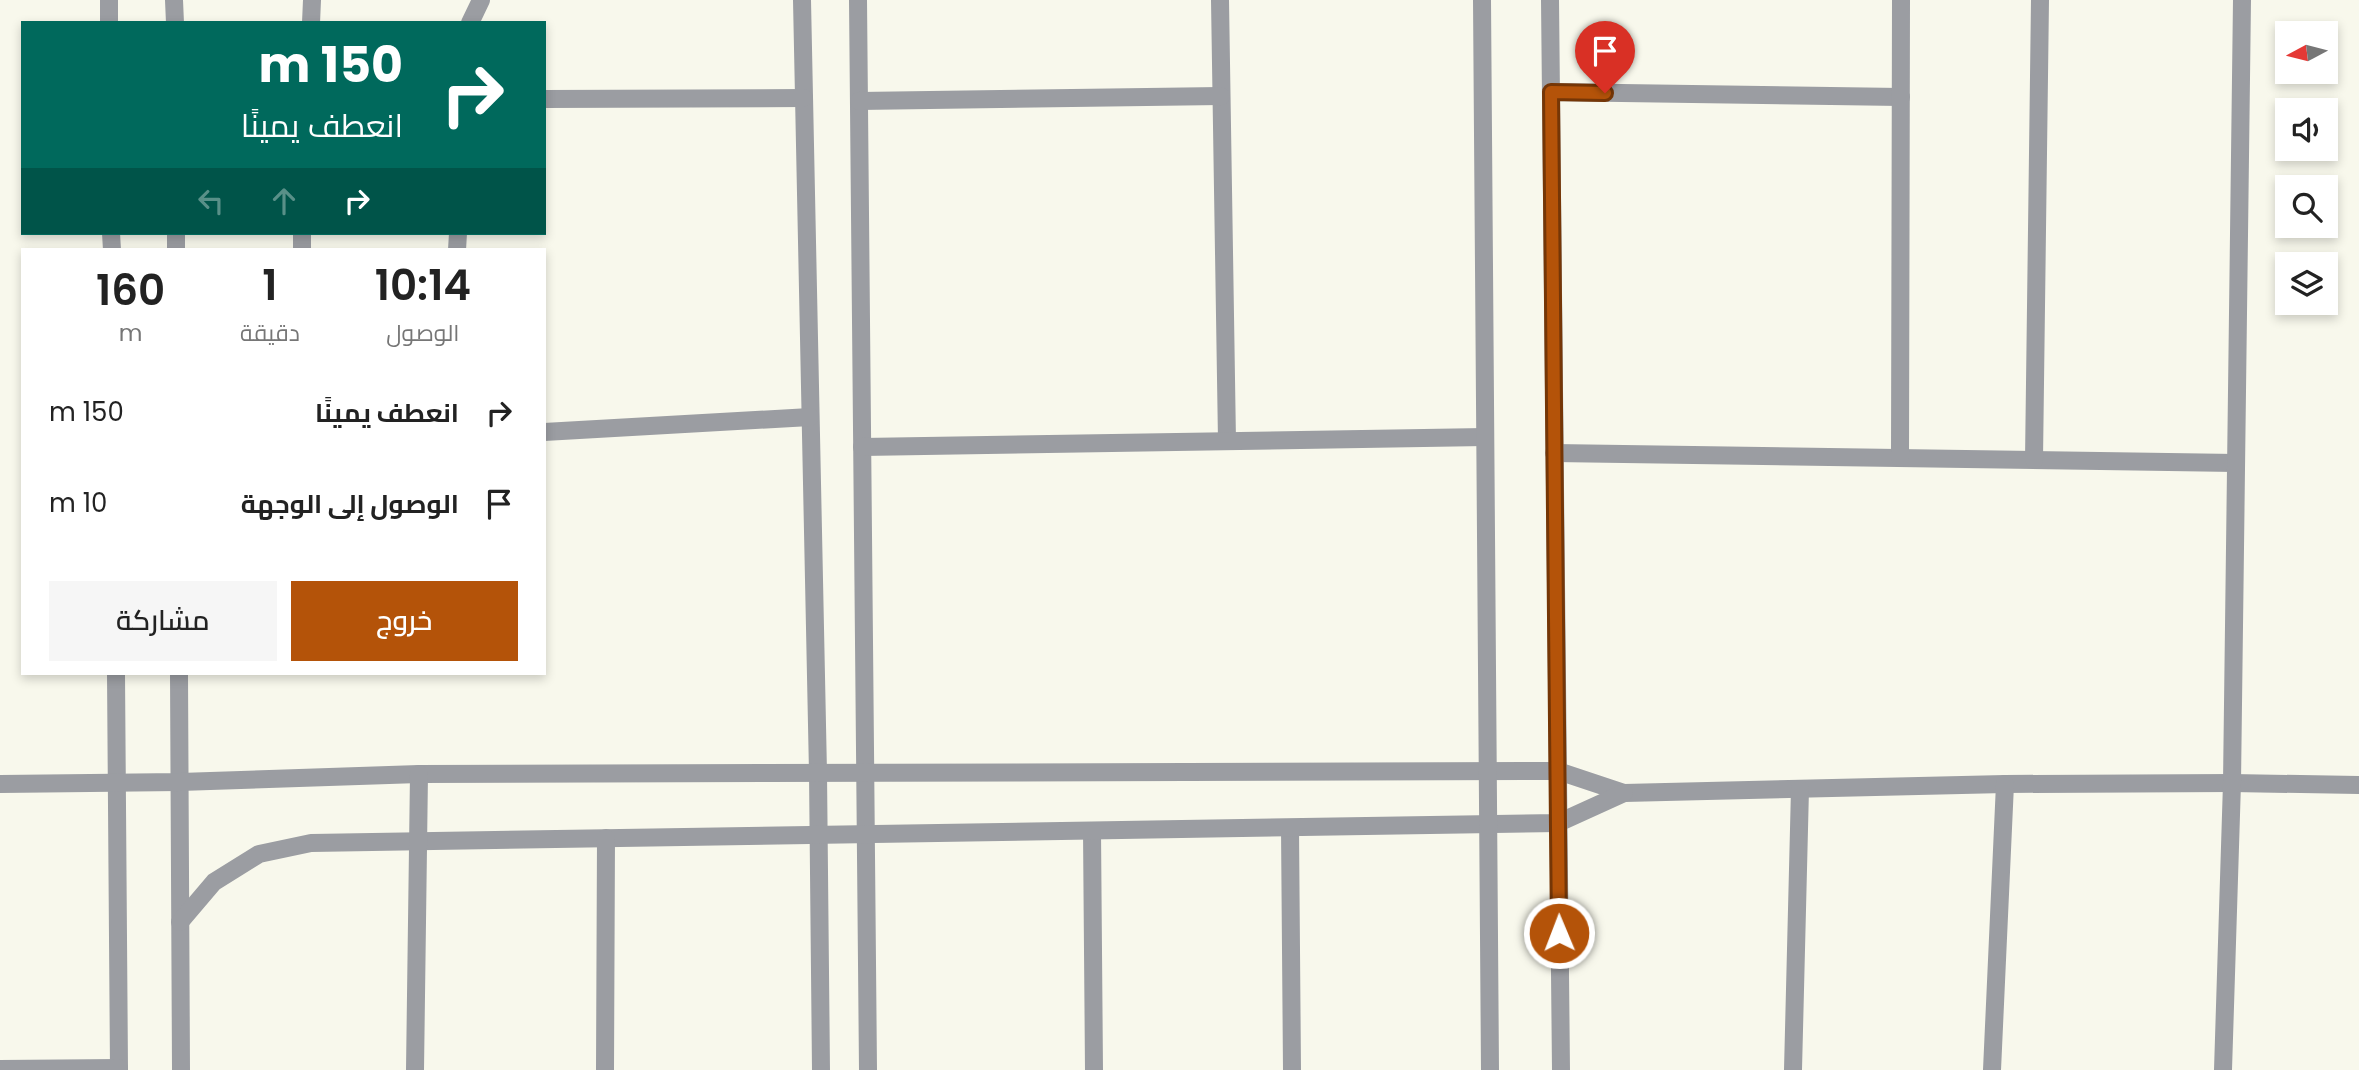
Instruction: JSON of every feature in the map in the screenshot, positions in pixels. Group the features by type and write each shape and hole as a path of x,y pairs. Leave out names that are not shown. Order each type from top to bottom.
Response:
{"street":[{"path":"109,0 109,21"},
{"path":"174,0 175,21"},
{"path":"311,21 312,0"},
{"path":"471,21 481,0"},
{"path":"802,0 818,774 821,1070"},
{"path":"858,0 868,1070"},
{"path":"1220,0 1227,441"},
{"path":"1482,0 1490,1070"},
{"path":"1550,0 1560,1070"},
{"path":"1900,458 1901,0"},
{"path":"2034,460 2040,0"},
{"path":"2223,1070 2232,783 2242,0"},
{"path":"1551,92 1901,97"},
{"path":"859,101 1221,96"},
{"path":"546,99 804,98"},
{"path":"546,432 810,417"},
{"path":"862,447 1485,437"},
{"path":"1554,453 2236,463"},
{"path":"0,1069 119,1069 116,675"},
{"path":"179,675 181,1070"},
{"path":"0,784 180,782 419,774 1558,771 1624,793 2005,784 2359,785"},
{"path":"415,1070 419,774"},
{"path":"1993,1070 2005,784"},
{"path":"1793,1070 1800,789"},
{"path":"180,922 214,882 259,854 311,843 1558,823 1624,793"},
{"path":"1290,828 1292,1070"},
{"path":"1092,831 1094,1070"},
{"path":"605,1070 606,838"}],"route":[{"path":"1559,933 1551,92 1605,93"}]}
